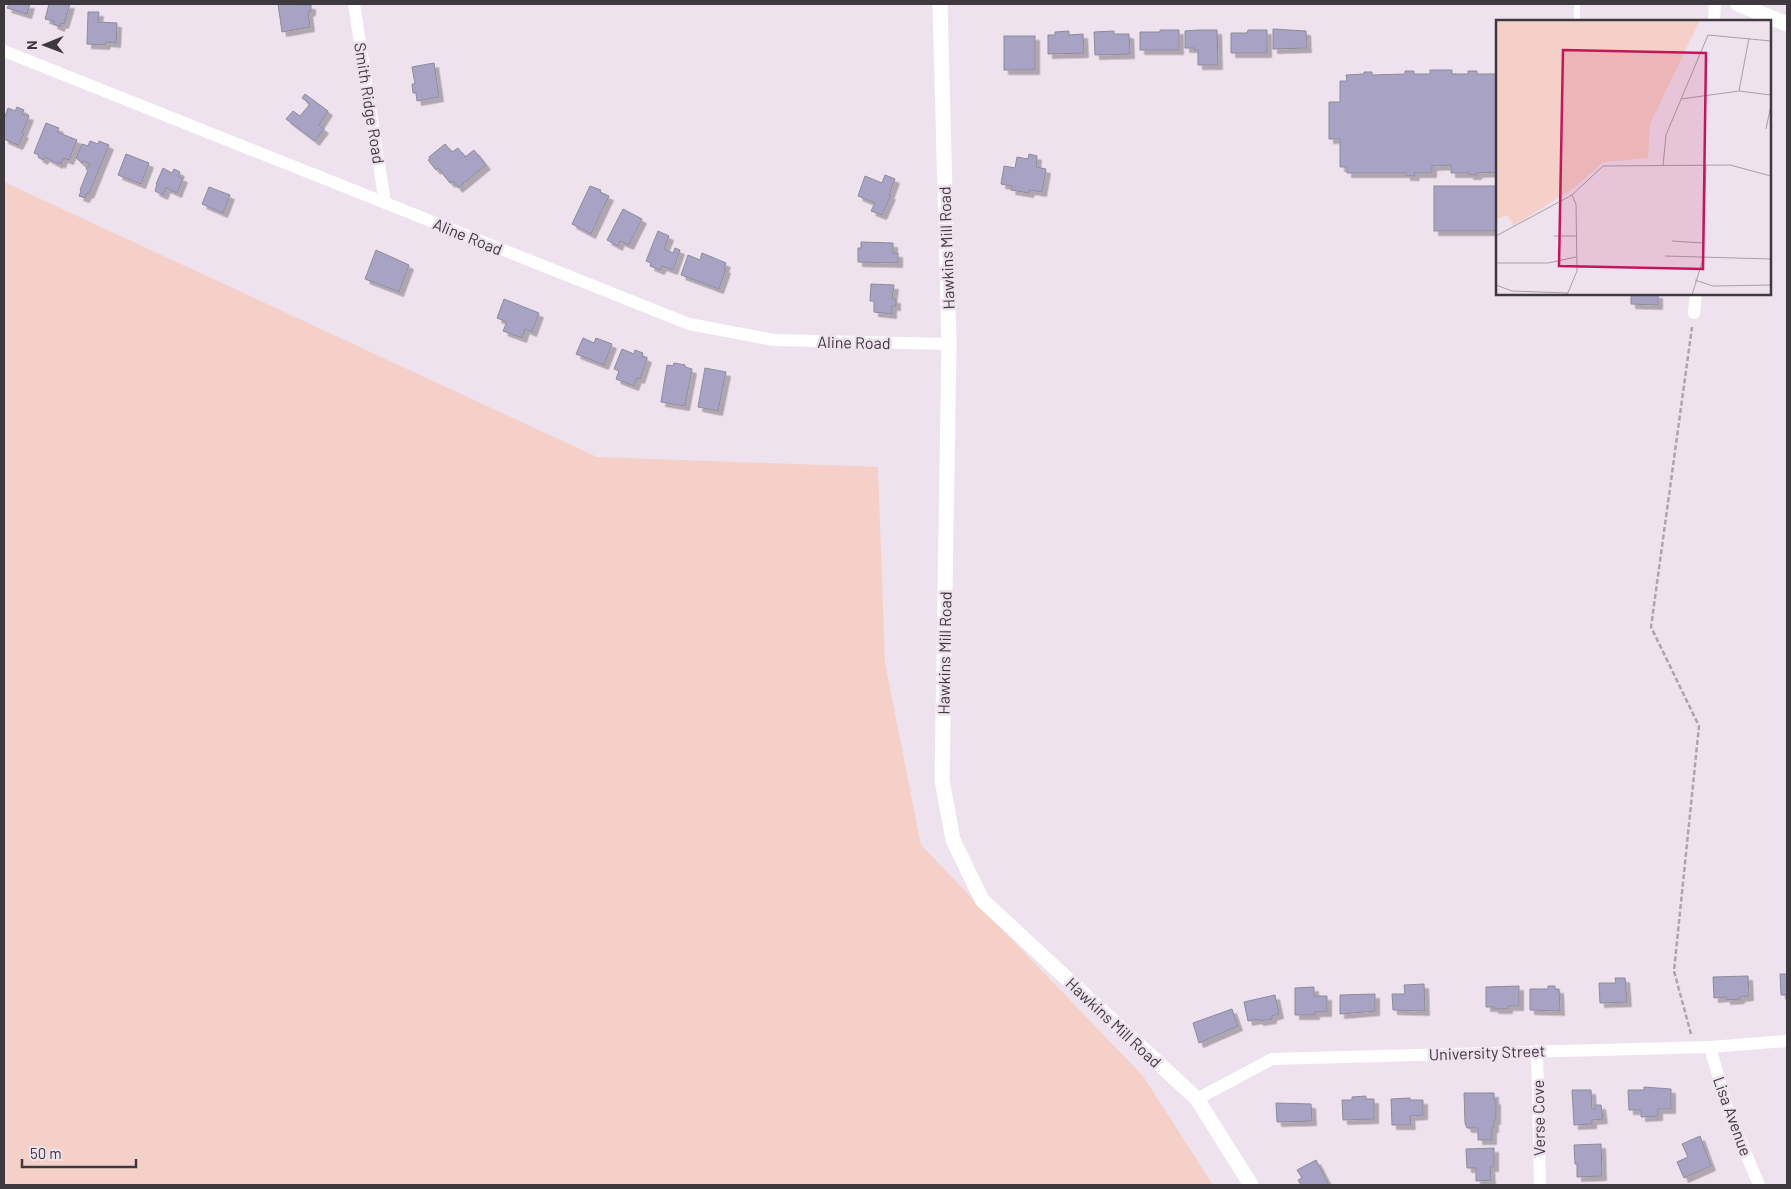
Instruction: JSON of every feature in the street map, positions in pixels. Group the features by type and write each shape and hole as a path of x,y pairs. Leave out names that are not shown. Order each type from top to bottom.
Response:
{"street":[{"name":"Smith Ridge Road","path":"354,4 385,203"},
{"name":"Hawkins Mill Road","path":"940,4 949,344 942,780 953,840 982,900 1197,1099 1251,1185"},
{"path":"1714,20 1715,4"},
{"path":"1738,4 1787,24"},
{"name":"Aline Road","path":"4,51 689,324 774,340 949,344"},
{"path":"1694,313 1696,295"},
{"name":"University Street","path":"1197,1099 1272,1059 1710,1047 1787,1041"},
{"name":"Lisa Avenue","path":"1710,1047 1728,1111 1758,1185"},
{"name":"Verse Cove","path":"1537,1051 1540,1185"}],"lane":[{"path":"1576,20 1577,4"}],"path":[{"path":"1694,313 1651,627 1700,726 1674,971 1694,1047"}],"shaded area":[{"path":"4,182 597,457 878,467 885,663 921,845 1143,1076 1213,1185 4,1185"}],"building":[{"path":"9,4 30,4 27,14 7,8"},
{"path":"49,4 70,4 64,24 61,23 60,27 53,24 54,21 45,19"},
{"path":"278,4 311,5 311,11 308,12 310,27 282,32"},
{"path":"88,12 99,12 98,22 117,23 116,43 106,42 105,45 87,44"},
{"path":"1273,29 1306,31 1307,48 1273,49"},
{"path":"1160,30 1179,30 1179,50 1140,50 1140,32 1160,32"},
{"path":"1217,30 1218,65 1198,65 1198,50 1185,48 1185,31"},
{"path":"1248,30 1267,30 1267,53 1231,53 1231,33 1247,33"},
{"path":"1069,31 1069,35 1083,34 1084,53 1048,54 1048,35 1055,35 1055,32"},
{"path":"1114,31 1114,34 1129,34 1130,54 1095,55 1094,32"},
{"path":"1004,36 1035,36 1035,70 1004,70"},
{"path":"434,63 439,97 417,101 416,93 413,93 412,84 415,84 412,67"},
{"path":"1430,70 1452,70 1452,74 1468,74 1468,71 1477,71 1477,74 1496,74 1496,172 1477,173 1477,175 1451,173 1451,165 1432,166 1432,173 1414,173 1415,176 1406,176 1406,173 1347,173 1347,167 1340,167 1340,139 1329,139 1329,102 1340,102 1340,81 1347,81 1346,75 1364,74 1364,72 1372,72 1372,75 1405,74 1405,71 1414,71 1414,74 1430,74"},
{"path":"305,94 328,111 319,125 324,129 315,141 286,119 293,111 300,116 310,104 302,98"},
{"path":"17,107 24,110 22,114 29,116 22,133 24,134 18,145 4,139 4,119 8,108 15,111"},
{"path":"46,123 59,128 57,132 77,140 69,160 63,158 61,164 45,157 43,160 34,153"},
{"path":"90,141 98,144 99,141 109,145 89,194 87,193 85,198 79,196 88,170 86,169 87,166 89,167 90,164 83,161 82,163 76,158 82,144 88,146"},
{"path":"445,144 452,152 458,148 465,157 474,150 486,165 458,188 453,181 450,183 438,168 436,170 428,160"},
{"path":"126,154 149,163 141,184 118,175"},
{"path":"1029,154 1037,156 1036,167 1046,169 1042,192 1030,190 1029,193 1011,190 1012,186 1001,184 1004,166 1015,168 1017,157 1028,159"},
{"path":"163,168 172,173 174,169 180,172 178,176 183,178 177,193 166,188 163,195 155,191"},
{"path":"885,175 895,179 889,195 891,195 882,215 871,211 875,203 858,196 865,176 882,183"},
{"path":"590,186 601,190 600,192 609,196 591,234 572,224"},
{"path":"1434,186 1496,186 1496,231 1434,231"},
{"path":"209,187 230,195 223,213 202,204"},
{"path":"623,209 642,219 629,245 620,241 618,246 607,240"},
{"path":"658,231 669,236 664,249 673,253 675,248 680,250 673,270 662,266 660,270 650,266 651,263 646,261"},
{"path":"861,242 893,243 893,253 898,253 898,263 858,262 858,248 861,248"},
{"path":"376,250 409,265 399,292 365,279"},
{"path":"702,253 726,263 724,268 726,269 719,289 681,275 688,255 700,260"},
{"path":"871,284 894,285 892,299 896,299 896,306 892,306 892,314 874,312 874,301 870,301"},
{"path":"1631,295 1658,295 1658,305 1631,304"},
{"path":"504,299 539,313 532,332 525,329 522,338 503,331 507,322 497,318"},
{"path":"583,338 594,343 596,338 612,344 604,365 576,354"},
{"path":"622,349 634,354 635,350 643,353 642,356 647,358 640,379 637,378 634,386 616,379 619,371 614,369"},
{"path":"674,363 685,365 685,367 692,369 685,406 661,402 667,365 673,366"},
{"path":"705,368 726,372 718,411 698,407"},
{"path":"1780,974 1787,974 1787,995 1781,995"},
{"path":"1748,976 1749,996 1726,1000 1726,997 1714,998 1713,977"},
{"path":"1615,978 1625,978 1627,1002 1600,1003 1599,983 1616,983"},
{"path":"1424,984 1425,1011 1393,1010 1392,994 1405,994 1404,985"},
{"path":"1519,986 1519,1006 1508,1006 1508,1009 1486,1007 1486,987"},
{"path":"1548,986 1555,986 1555,989 1559,989 1560,1011 1530,1010 1530,989 1548,989"},
{"path":"1314,987 1314,996 1327,996 1327,1012 1315,1012 1315,1015 1295,1015 1295,988"},
{"path":"1375,994 1375,1011 1340,1014 1340,995"},
{"path":"1275,995 1279,1014 1272,1016 1272,1019 1248,1021 1244,1002"},
{"path":"1232,1009 1238,1026 1199,1043 1193,1023"},
{"path":"1644,1087 1671,1089 1671,1109 1658,1109 1658,1116 1641,1117 1641,1110 1629,1110 1628,1090 1644,1090"},
{"path":"1572,1090 1591,1090 1592,1109 1595,1109 1595,1105 1601,1105 1603,1119 1592,1120 1592,1124 1574,1125"},
{"path":"1464,1093 1494,1093 1496,1120 1494,1120 1494,1128 1492,1128 1492,1140 1478,1140 1478,1128 1467,1128 1465,1123"},
{"path":"1366,1096 1366,1099 1374,1099 1374,1119 1343,1120 1342,1100 1352,1100 1352,1097"},
{"path":"1410,1098 1410,1100 1423,1100 1423,1115 1410,1116 1411,1125 1392,1125 1391,1099"},
{"path":"1276,1103 1311,1104 1312,1121 1277,1122"},
{"path":"1700,1136 1711,1166 1684,1178 1677,1162 1688,1157 1682,1144"},
{"path":"1601,1144 1602,1176 1577,1177 1574,1145"},
{"path":"1494,1148 1494,1167 1490,1167 1491,1180 1476,1181 1476,1168 1467,1168 1466,1149"},
{"path":"1316,1160 1329,1185 1301,1185 1298,1180 1302,1178 1297,1170"}]}
